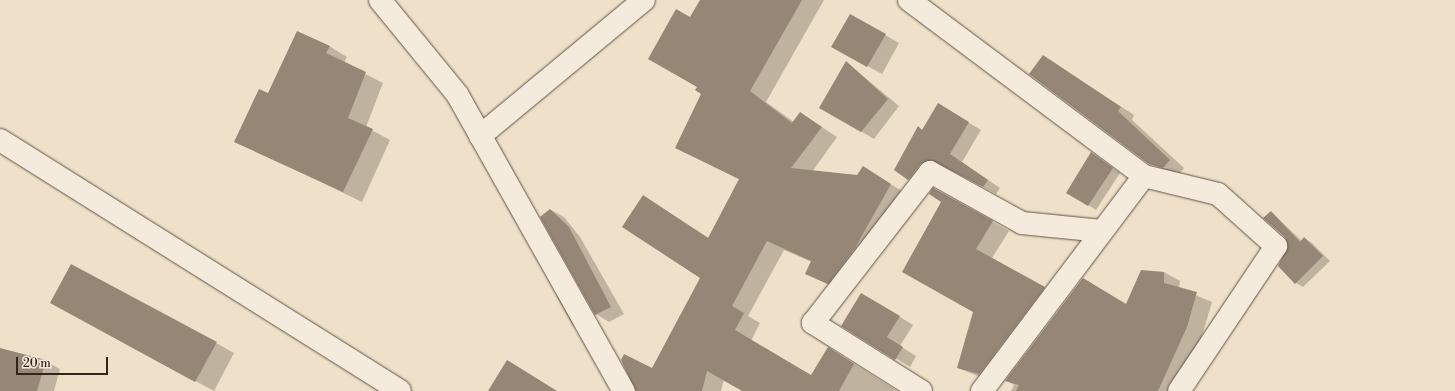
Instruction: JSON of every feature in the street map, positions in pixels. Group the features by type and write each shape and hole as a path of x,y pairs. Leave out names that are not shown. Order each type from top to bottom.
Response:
{"street":[{"path":"380,0 457,94 624,391"},
{"path":"480,136 644,0"},
{"path":"909,0 1144,176 1218,194 1276,246 1179,391"},
{"path":"0,140 400,391"},
{"path":"921,391 813,323 930,172 1022,223 1102,231"},
{"path":"982,391 1144,176"}],"building":[{"path":"700,0 802,0 750,91 792,123 800,112 822,127 791,168 857,175 863,166 891,184 855,248 828,284 805,274 811,261 767,241 732,306 744,313 735,330 811,375 828,347 854,364 839,391 742,391 707,371 702,391 636,391 621,360 624,354 652,368 700,278 622,227 643,195 708,238 739,179 675,148 701,94 695,90 697,87 648,59 676,9 690,17"},
{"path":"850,14 886,34 867,67 831,47"},
{"path":"297,31 330,46 326,53 366,72 348,118 373,129 343,192 234,142 259,89 268,93"},
{"path":"1043,55 1121,107 1118,111 1170,160 1163,168 1149,164 1029,74"},
{"path":"846,61 888,99 861,132 819,108"},
{"path":"938,103 969,122 950,154 988,180 983,187 931,160 920,164 908,180 894,170 918,126 922,130"},
{"path":"1091,152 1113,168 1088,206 1066,193"},
{"path":"933,188 993,221 976,249 1045,287 979,374 957,368 973,312 902,272 941,202 929,194"},
{"path":"550,209 569,227 611,307 595,315 540,217"},
{"path":"1271,211 1300,242 1304,237 1323,256 1295,284 1278,266 1288,247 1285,237 1263,218"},
{"path":"71,264 217,342 195,382 50,303"},
{"path":"1141,270 1164,272 1164,283 1197,292 1187,327 1158,391 1016,391 1019,385 1005,381 1083,278 1126,304"},
{"path":"861,293 900,316 887,337 903,347 895,360 841,326"},
{"path":"0,348 46,360 37,391 0,391"},
{"path":"507,360 557,391 488,391"}]}
